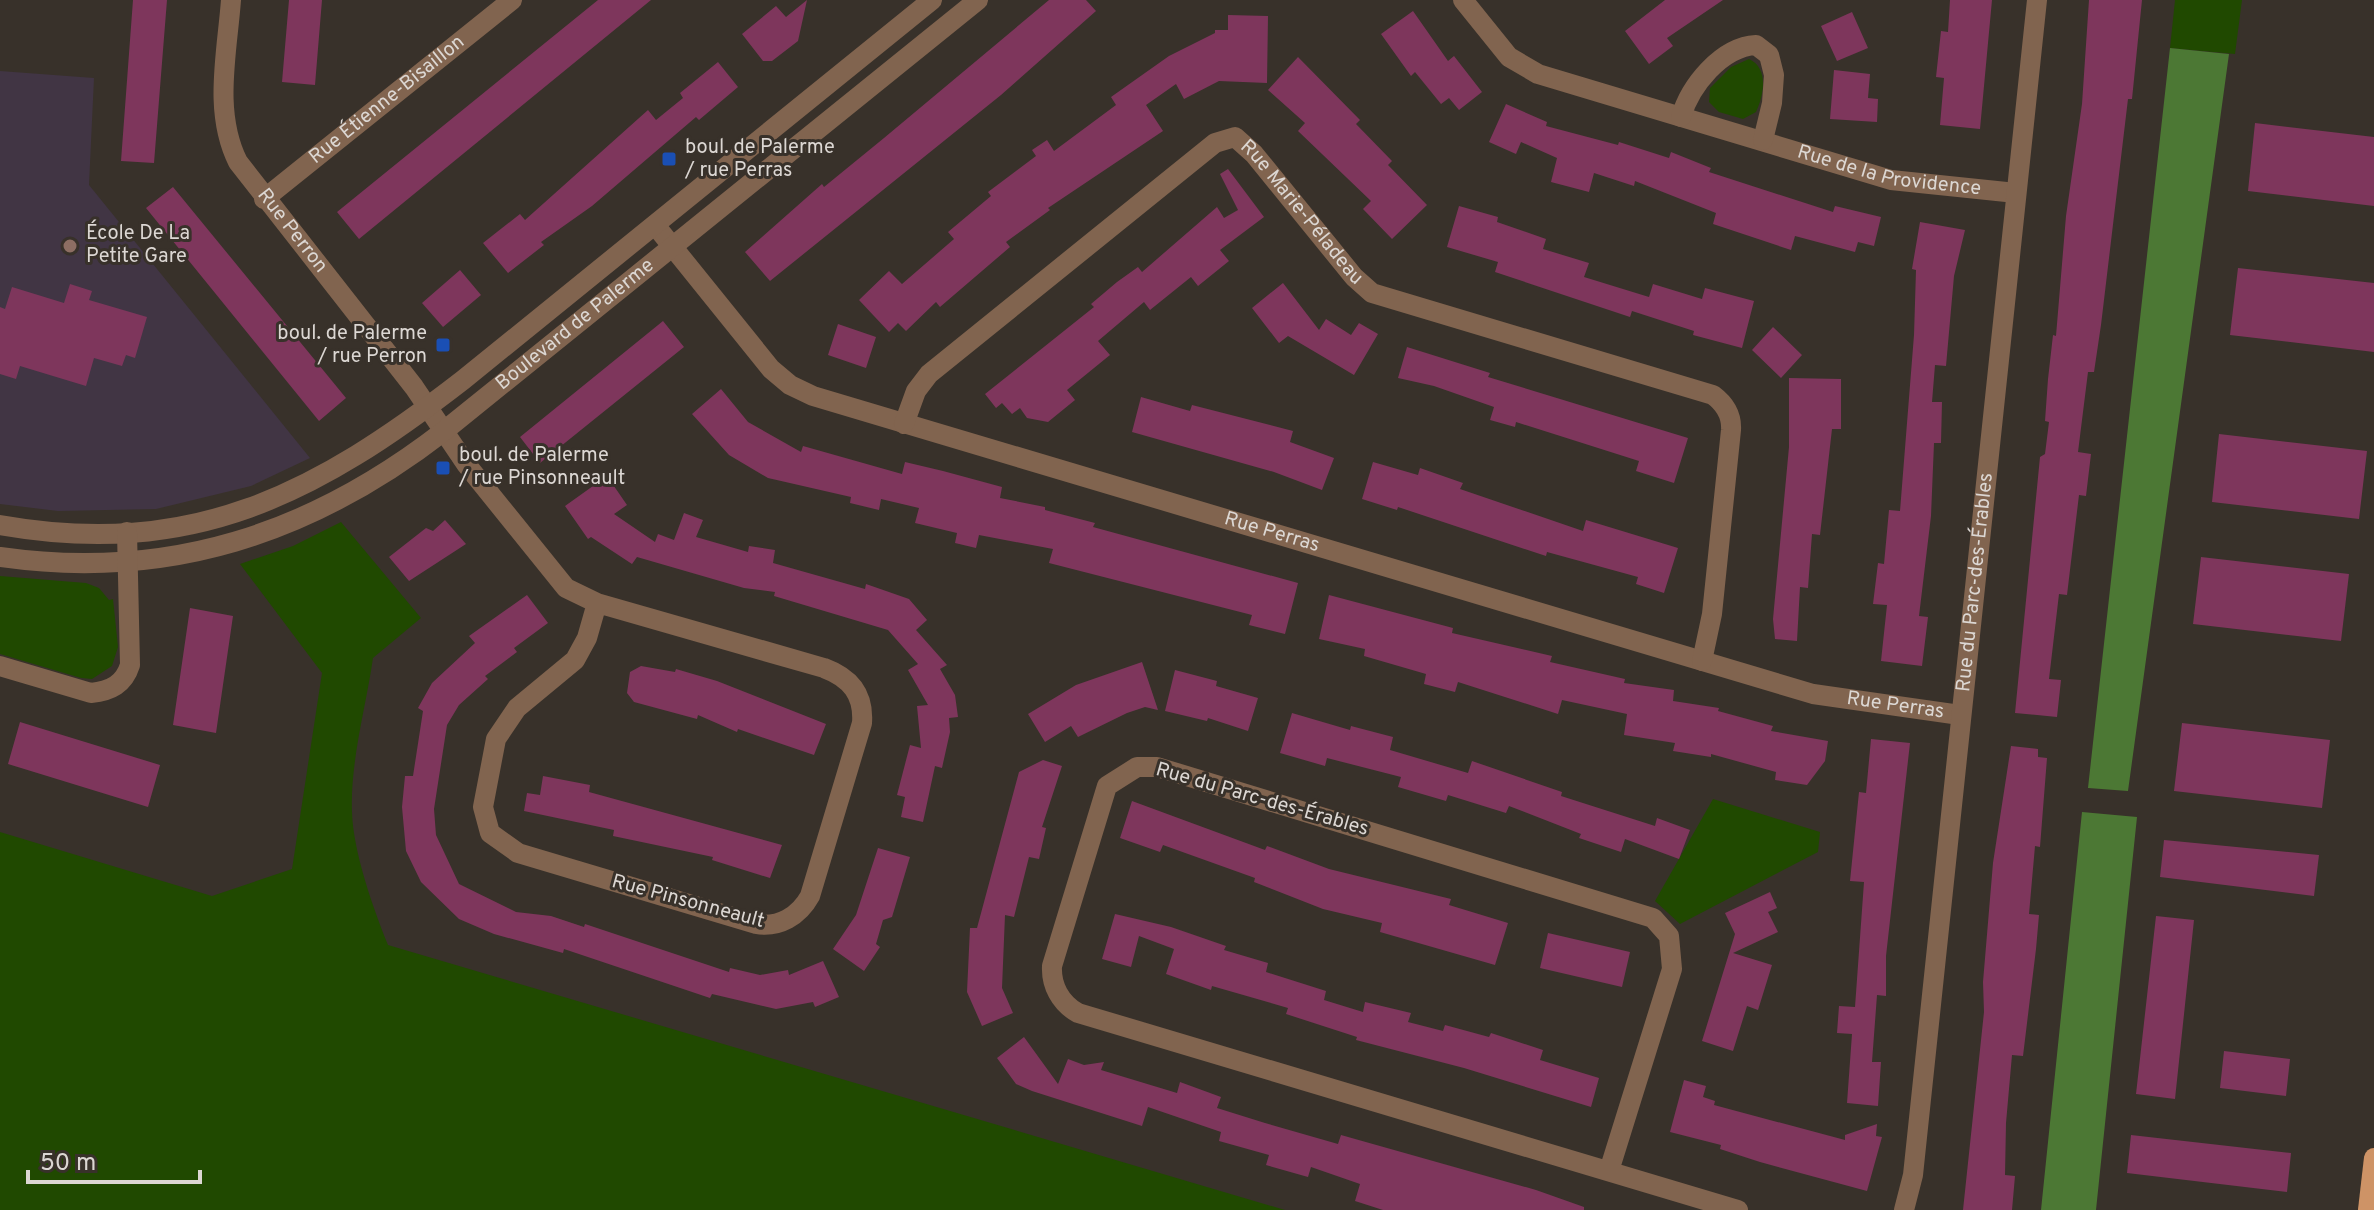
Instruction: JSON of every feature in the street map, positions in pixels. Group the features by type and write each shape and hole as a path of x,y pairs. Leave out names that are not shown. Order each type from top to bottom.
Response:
{"main road":[{"path":"2368,1210 2374,1158"}],"street":[{"name":"Rue Perron","path":"231,0 223,99 225,129 238,162 444,431"},
{"name":"Rue Étienne-Bisaillon","path":"264,199 512,0"},
{"name":"Boulevard de Palerme","path":"0,525 58,531 127,532 216,519 270,502 354,459 427,407 932,0"},
{"name":"Boulevard de Palerme","path":"0,557 71,563 127,563 203,551 291,524 376,478 444,431 978,0"},
{"name":"Rue de la Providence","path":"1463,0 1509,57 1526,70 1891,180 2016,193"},
{"name":"Rue du Parc-des-Érables","path":"1904,1210 1913,1175 2037,0"},
{"path":"1681,117 1687,98 1699,81 1738,49 1756,45 1769,55 1774,75 1763,140"},
{"name":"Rue Marie-Péladeau","path":"904,424 916,391 929,374 1215,143 1235,137 1254,154 1354,277 1372,293 1713,395 1720,400 1730,416 1731,430 1712,614 1702,661"},
{"name":"Rue Perras","path":"655,225 780,378 813,396 1835,699 1960,715"},
{"name":"Rue Pinsonneault","path":"444,431 566,588 597,603 824,668 854,686 861,705 862,723 810,896 793,917 769,925 756,924 518,853 490,833 483,807 490,757 496,739 517,708 575,660 587,638 597,603"},
{"path":"0,666 91,693 121,682 130,665 127,532"},
{"name":"Rue du Parc-des-Érables","path":"1609,1171 1672,969 1669,936 1653,918 1157,767 1137,767 1107,786 1052,966 1057,992 1072,1010 1738,1210"}],"shaded area":[{"name":"École De La Petite Gare","path":"0,71 94,78 89,185 310,458 251,486 156,509 58,511 0,504"}],"green space":[{"path":"2175,0 2242,0 2235,54 2170,48"},
{"path":"2170,48 2229,54 2128,791 2088,788"},
{"path":"1749,59 1760,69 1763,82 1756,112 1743,119 1719,112 1709,102 1710,88 1731,67"},
{"path":"341,522 421,618 373,658 353,774 352,812 356,844 370,897 388,945 1285,1210 0,1210 0,832 212,896 292,869 322,673 240,564 293,546"},
{"path":"0,576 86,583 99,588 109,600 113,599 118,647 112,666 92,679 81,678 0,654"},
{"path":"1713,799 1820,832 1818,852 1680,924 1655,901"},
{"path":"2082,812 2137,817 2096,1210 2041,1210"}],"building":[{"path":"133,0 167,0 154,163 121,161"},
{"path":"289,0 322,0 315,85 282,82"},
{"path":"598,0 651,0 359,239 337,212"},
{"path":"807,0 798,41 772,61 763,61 742,34 776,6 786,17"},
{"path":"1049,0 1086,0 1096,11 1001,95 770,281 745,252 822,184 824,187"},
{"path":"1665,0 1723,0 1667,38 1673,46 1649,64 1625,31"},
{"path":"1950,0 1992,0 1980,129 1940,125 1944,78 1936,77 1941,31 1948,32"},
{"path":"2089,0 2142,0 2132,99 2128,99 2101,325 2094,372 2088,372 2078,452 2091,454 2086,496 2079,495 2067,595 2059,594 2049,679 2061,680 2057,717 2015,713 2040,457 2045,454 2049,422 2045,421 2048,379 2053,335 2056,336 2066,216 2082,104"},
{"path":"1413,11 1448,61 1454,56 1482,92 1459,110 1449,98 1441,104 1415,72 1411,76 1381,34"},
{"path":"1852,12 1868,48 1837,61 1821,26"},
{"path":"1228,15 1268,16 1267,83 1219,81 1184,99 1176,84 1146,105 1163,131 1048,208 1050,210 1006,242 1010,247 940,307 936,302 906,331 898,323 889,332 859,300 889,271 902,284 954,239 948,232 991,196 988,192 1036,156 1032,150 1047,140 1054,151 1116,105 1111,97 1169,56 1215,33 1215,30 1228,30"},
{"path":"1298,57 1360,120 1356,124 1392,161 1388,165 1427,205 1392,239 1363,209 1371,201 1298,131 1305,123 1268,90"},
{"path":"718,62 738,87 699,120 696,117 592,206 541,242 544,245 508,273 483,243 520,214 525,220 648,110 656,120 683,98 680,93"},
{"path":"1834,70 1870,74 1868,98 1878,99 1877,122 1830,119"},
{"path":"1506,104 1547,122 1546,126 1618,145 1619,142 1669,158 1671,152 1711,168 1709,172 1833,212 1835,206 1881,217 1874,246 1858,242 1855,252 1795,236 1791,250 1713,224 1716,213 1635,181 1634,186 1594,173 1589,192 1551,182 1557,158 1521,142 1516,154 1489,142"},
{"path":"2255,123 2374,137 2374,206 2248,191"},
{"path":"1228,169 1264,217 1220,250 1229,261 1198,286 1191,277 1150,310 1144,302 1098,341 1110,355 1067,390 1075,400 1048,422 1027,418 1020,408 1012,414 1002,403 996,408 985,394 1094,307 1091,304 1117,282 1138,267 1142,272 1217,207 1224,218 1238,210 1220,174"},
{"path":"173,187 346,398 319,421 146,208"},
{"path":"1459,206 1498,217 1497,222 1546,239 1543,249 1589,263 1584,277 1649,297 1653,284 1702,299 1705,288 1754,301 1742,348 1693,335 1694,331 1632,311 1630,317 1495,272 1498,262 1447,247"},
{"path":"1920,222 1965,230 1954,276 1946,366 1935,365 1932,402 1942,402 1941,443 1934,443 1931,516 1919,616 1928,617 1922,666 1881,661 1887,605 1873,604 1878,563 1884,564 1889,510 1900,511 1914,335 1916,270 1912,269"},
{"path":"2238,268 2374,283 2374,352 2230,335"},
{"path":"460,270 481,295 443,327 422,303"},
{"path":"1283,283 1319,330 1326,319 1351,335 1359,323 1378,334 1354,375 1288,336 1279,343 1252,308"},
{"path":"70,284 92,291 89,300 147,317 135,358 126,355 122,366 94,358 86,386 20,366 16,379 0,374 0,307 5,309 12,287 64,303"},
{"path":"663,321 684,347 540,463 520,437"},
{"path":"838,324 876,337 866,368 828,355"},
{"path":"1773,327 1802,355 1781,378 1752,350"},
{"path":"1407,347 1490,373 1488,377 1688,438 1674,483 1636,471 1639,461 1516,422 1515,427 1490,420 1494,407 1434,386 1398,378"},
{"path":"1789,378 1841,379 1841,429 1832,429 1820,535 1812,534 1808,588 1800,587 1797,641 1775,639 1773,619 1789,447"},
{"path":"721,389 748,422 801,452 803,446 902,474 905,462 943,471 1002,487 1000,498 1045,507 1045,510 1095,523 1093,527 1298,583 1285,634 1249,625 1252,615 1049,563 1053,549 979,535 976,548 955,543 957,533 915,523 919,508 881,499 879,510 850,503 851,497 768,478 729,455 692,414"},
{"path":"1141,397 1190,411 1192,405 1293,431 1290,442 1334,458 1322,490 1274,472 1132,432"},
{"path":"2219,434 2367,451 2359,519 2212,502"},
{"path":"1373,462 1418,475 1420,468 1463,483 1460,489 1583,531 1586,520 1678,548 1664,593 1636,584 1638,577 1547,552 1546,556 1398,507 1397,510 1362,499"},
{"path":"607,476 627,505 614,514 655,542 658,534 674,540 684,513 703,520 696,537 748,552 749,546 775,550 773,563 865,589 866,584 909,599 927,620 916,630 947,665 940,669 955,695 958,717 949,718 950,732 942,768 935,766 923,822 901,817 905,797 897,795 910,745 921,748 917,706 928,705 908,670 918,664 888,630 774,596 775,592 744,588 637,557 632,564 591,537 588,539 565,506"},
{"path":"445,520 466,544 409,581 389,557 426,528 433,531"},
{"path":"2201,557 2349,574 2341,641 2193,624"},
{"path":"527,595 548,623 514,648 517,652 485,676 488,679 459,705 447,725 434,809 436,835 459,884 516,912 551,916 584,927 585,924 729,972 730,968 760,975 788,970 789,975 823,961 839,997 815,1007 813,1002 776,1009 712,994 710,998 564,949 563,953 494,934 459,919 421,882 406,851 402,807 405,776 413,776 423,711 418,708 432,683 475,643 469,636"},
{"path":"1329,595 1453,628 1452,633 1552,656 1550,662 1625,679 1624,683 1674,690 1673,701 1719,708 1718,711 1773,726 1771,731 1828,741 1825,761 1807,785 1775,780 1776,772 1711,754 1711,757 1673,751 1675,743 1624,735 1627,714 1562,700 1558,714 1458,682 1455,692 1424,684 1426,674 1364,656 1365,649 1319,639"},
{"path":"190,608 233,616 216,733 173,725"},
{"path":"1142,662 1158,710 1145,707 1127,713 1078,737 1071,726 1045,742 1028,714 1076,685"},
{"path":"641,666 675,672 676,669 717,681 826,724 814,755 738,729 737,732 698,715 697,719 634,702 627,693 630,672"},
{"path":"1175,670 1217,681 1216,686 1258,698 1248,731 1208,718 1207,721 1165,711"},
{"path":"1292,713 1350,730 1351,726 1393,737 1390,750 1468,773 1472,761 1562,792 1561,796 1655,826 1657,818 1690,830 1679,859 1625,839 1621,852 1579,838 1581,834 1509,806 1506,813 1448,795 1446,801 1398,787 1401,777 1327,758 1325,766 1280,753"},
{"path":"20,722 160,765 148,807 8,764"},
{"path":"2182,723 2330,740 2322,808 2174,791"},
{"path":"1871,739 1910,743 1886,956 1886,996 1877,995 1872,1062 1881,1062 1878,1106 1847,1103 1852,1034 1837,1033 1839,1006 1855,1007 1864,882 1850,881 1859,792 1866,793"},
{"path":"2011,746 2038,749 2038,757 2047,758 2040,847 2035,846 2029,914 2039,915 2036,949 2023,1056 2012,1055 2006,1123 2005,1175 2015,1176 2012,1210 1963,1210 1984,1012 1983,982 1993,863"},
{"path":"1043,760 1062,766 1042,827 1046,828 1039,859 1029,857 1014,917 1005,915 1002,988 1013,1013 982,1026 967,992 970,928 977,928 1019,772"},
{"path":"543,776 590,785 589,792 782,845 770,878 712,860 713,857 613,836 614,830 524,811 527,793 540,795"},
{"path":"1132,801 1265,850 1267,846 1329,869 1451,899 1449,905 1508,923 1495,965 1380,932 1382,923 1323,909 1254,882 1255,878 1163,845 1160,852 1120,838"},
{"path":"2164,840 2319,855 2314,896 2160,877"},
{"path":"878,848 910,857 892,917 883,920 876,944 880,947 864,971 833,949 856,915"},
{"path":"1770,892 1777,908 1768,912 1778,932 1733,953 1772,965 1758,1010 1747,1006 1733,1051 1702,1041 1735,934 1725,913"},
{"path":"1115,914 1171,927 1226,946 1224,950 1268,963 1266,972 1326,991 1324,1000 1363,1012 1365,1002 1411,1013 1408,1022 1443,1031 1445,1025 1489,1037 1491,1033 1543,1050 1540,1060 1599,1078 1591,1107 1464,1068 1356,1040 1357,1037 1286,1014 1288,1008 1212,986 1211,990 1166,974 1174,949 1139,936 1131,967 1102,959"},
{"path":"2156,916 2194,920 2175,1099 2136,1094"},
{"path":"1548,933 1630,952 1622,987 1540,968"},
{"path":"1024,1037 1058,1084 1068,1059 1084,1065 1104,1062 1101,1070 1177,1093 1180,1082 1221,1097 1217,1108 1265,1123 1338,1144 1341,1135 1536,1190 1584,1207 1584,1210 1383,1210 1355,1201 1360,1184 1311,1167 1308,1177 1266,1165 1269,1155 1219,1141 1221,1132 1148,1107 1142,1126 1016,1084 997,1058"},
{"path":"2224,1051 2290,1059 2286,1096 2220,1088"},
{"path":"1684,1080 1706,1086 1703,1097 1715,1101 1714,1105 1845,1140 1845,1135 1877,1124 1876,1136 1882,1137 1867,1191 1760,1162 1720,1149 1721,1145 1670,1132"},
{"path":"2131,1135 2291,1153 2287,1192 2127,1173"}],"place":[{"name":"boul. de Palerme / rue Perras","path":"669,159"},
{"name":"École De La Petite Gare","path":"70,246"},
{"name":"boul. de Palerme / rue Perron","path":"443,345"},
{"name":"boul. de Palerme / rue Pinsonneault","path":"443,468"}]}
